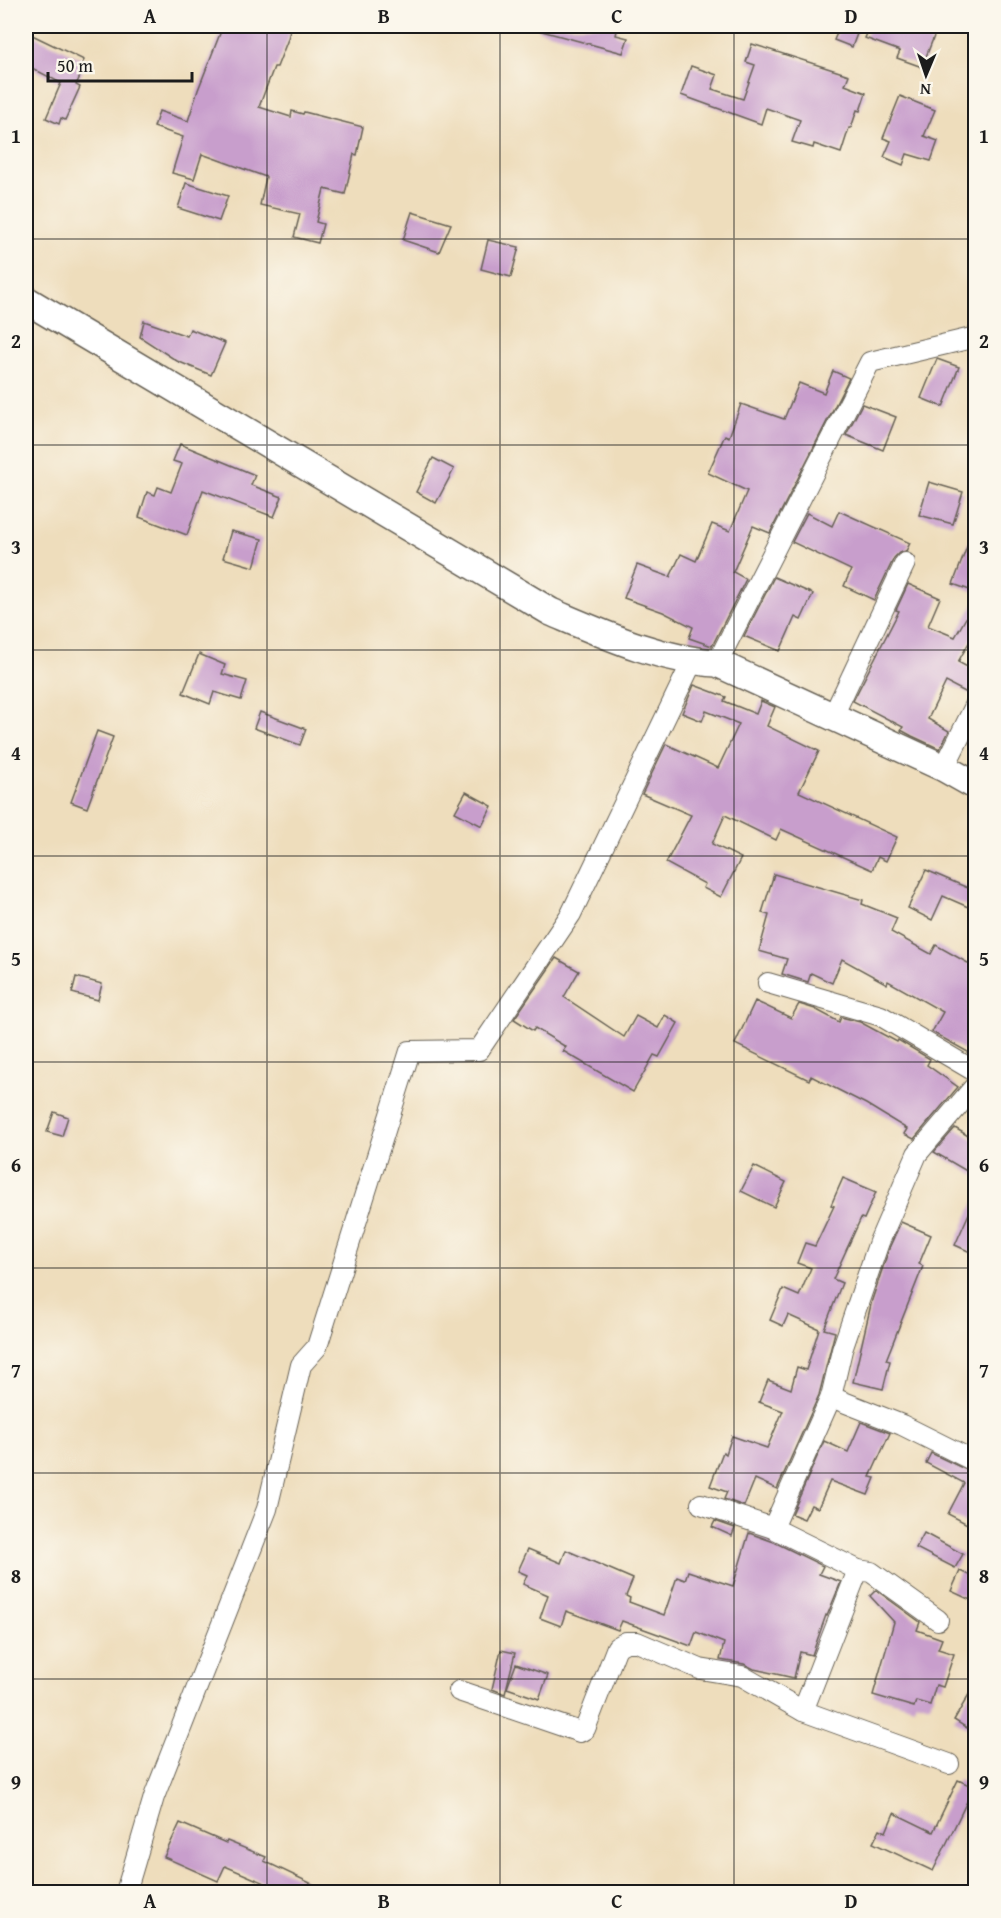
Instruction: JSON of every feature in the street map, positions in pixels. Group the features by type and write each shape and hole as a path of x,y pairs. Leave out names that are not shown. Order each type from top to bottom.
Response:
{"street":[{"path":"26,300 550,612 615,639 705,663 833,716 944,768 975,786"},
{"path":"126,1893 154,1797 267,1509 301,1365 317,1347 410,1051 479,1050 571,914 870,362 975,337"},
{"path":"833,716 905,563"},
{"path":"944,768 975,704"},
{"path":"768,983 881,1016 975,1072"},
{"path":"773,1528 831,1397 842,1350 879,1242 917,1154 975,1085"},
{"path":"831,1397 902,1425 975,1462"},
{"path":"701,1504 773,1528 858,1570 871,1572 938,1620"},
{"path":"803,1711 858,1570"},
{"path":"459,1691 580,1732 585,1729 617,1647 626,1642 637,1642 700,1669 742,1676 803,1711 949,1764"}],"building":[{"path":"223,26 291,26 277,67 274,67 259,107 291,117 292,111 303,114 304,112 363,127 345,194 324,189 316,222 323,224 318,243 294,237 300,214 260,205 266,177 202,154 194,179 172,173 183,137 154,127 159,111 188,121"},
{"path":"539,26 618,26 616,35 628,38 623,53 538,30"},
{"path":"840,26 860,26 852,47 834,40"},
{"path":"870,26 938,26 922,67 897,58 900,51 865,38"},
{"path":"26,32 84,60 79,69 83,70 76,85 80,87 65,120 61,118 59,124 46,118 61,83 26,65"},
{"path":"752,44 849,75 845,85 866,93 860,111 857,110 851,128 849,128 841,153 814,144 813,148 792,142 800,120 766,108 761,124 681,95 691,66 717,75 712,89 743,99 755,65 746,62"},
{"path":"900,96 935,110 924,136 938,141 931,161 907,154 903,165 884,157 891,141 883,138"},
{"path":"186,183 228,196 219,221 178,208"},
{"path":"412,212 451,224 439,252 403,240"},
{"path":"488,240 519,247 511,277 481,269"},
{"path":"144,321 187,336 190,329 225,343 211,375 177,361 140,337"},
{"path":"937,359 959,367 943,407 921,398"},
{"path":"833,371 849,378 770,533 753,526 733,572 746,579 712,646 689,638 693,627 663,612 624,598 637,565 670,577 681,554 696,561 712,524 730,531 747,491 708,473 725,435 729,437 741,404 784,419 799,383 824,393"},
{"path":"862,404 896,417 883,450 846,435"},
{"path":"180,444 255,475 251,485 282,497 274,517 203,490 187,535 139,517 147,492 155,495 158,487 171,492 182,464 173,461"},
{"path":"433,458 454,469 436,503 416,492"},
{"path":"929,482 963,492 953,524 919,515"},
{"path":"839,511 910,543 906,551 894,558 874,600 844,586 851,570 792,542 807,513 832,526"},
{"path":"975,528 975,592 953,584"},
{"path":"231,531 262,539 254,567 223,558"},
{"path":"774,577 813,594 801,620 795,617 780,651 744,636"},
{"path":"908,584 940,598 928,626 955,637 975,602 975,632 958,662 975,671 975,686 969,694 946,682 928,719 949,731 940,749 901,730 903,727 853,701 899,611 896,610"},
{"path":"199,654 225,665 222,674 247,681 241,700 214,692 210,704 183,693"},
{"path":"694,685 726,697 724,701 756,714 761,701 775,707 767,726 819,751 799,792 897,837 886,861 878,857 872,870 781,829 776,840 725,815 712,844 741,858 721,897 703,888 705,884 666,863 691,815 642,794 666,744 718,768 739,724 706,711 702,721 682,713"},
{"path":"260,712 306,729 300,745 254,728"},
{"path":"97,731 113,737 87,808 71,802"},
{"path":"466,792 492,806 482,826 455,812"},
{"path":"926,870 975,891 975,910 943,896 932,920 908,908"},
{"path":"774,874 863,900 862,904 897,918 891,932 931,954 936,945 975,967 975,1056 932,1032 943,1012 888,981 887,984 842,959 832,983 811,973 808,982 782,974 787,959 759,951 769,915 762,913"},
{"path":"556,958 579,971 564,997 624,1037 636,1016 658,1028 665,1015 678,1023 659,1057 654,1055 633,1092 563,1051 566,1047 535,1028 533,1031 514,1019"},
{"path":"76,977 102,984 98,1000 72,993"},
{"path":"755,1001 791,1018 799,1004 815,1009 839,1022 841,1017 860,1022 897,1042 898,1040 930,1059 927,1065 958,1087 914,1139 904,1134 907,1129 866,1104 811,1076 809,1080 735,1044"},
{"path":"54,1112 68,1117 62,1136 47,1132"},
{"path":"955,1128 975,1140 975,1176 934,1152"},
{"path":"754,1166 786,1182 774,1207 741,1191"},
{"path":"843,1178 876,1192 864,1219 861,1218 833,1279 842,1283 824,1329 835,1332 819,1395 777,1489 755,1479 744,1506 724,1499 727,1492 710,1486 732,1436 767,1448 783,1411 759,1402 768,1380 791,1389 797,1367 806,1370 819,1329 788,1315 783,1326 770,1320 783,1289 799,1296 811,1268 797,1263 805,1243 815,1246 834,1206 831,1205"},
{"path":"975,1200 975,1254 955,1245"},
{"path":"901,1222 931,1235 919,1264 923,1266 886,1360 890,1361 883,1389 853,1382 872,1300 890,1246"},
{"path":"861,1422 890,1433 870,1477 875,1478 868,1495 830,1481 818,1508 811,1505 804,1519 792,1514 824,1441 848,1452"},
{"path":"931,1453 975,1474 975,1528 948,1514 964,1483 926,1463"},
{"path":"715,1521 735,1528 732,1536 712,1527"},
{"path":"749,1533 774,1542 823,1566 819,1574 841,1582 812,1655 800,1652 794,1678 720,1660 724,1643 696,1632 691,1646 622,1621 618,1630 566,1611 561,1626 540,1618 548,1595 523,1584 527,1575 518,1571 528,1549 561,1563 566,1550 633,1579 626,1596 630,1598 629,1602 664,1615 677,1577 685,1580 688,1571 733,1586"},
{"path":"924,1533 963,1554 955,1568 916,1548"},
{"path":"960,1571 975,1578 975,1602 951,1591"},
{"path":"876,1590 920,1622 917,1630 942,1639 938,1649 954,1654 943,1687 936,1685 930,1705 916,1701 914,1707 873,1695 894,1622 870,1596"},
{"path":"501,1650 515,1653 505,1694 492,1689"},
{"path":"516,1664 548,1675 539,1699 507,1688"},
{"path":"975,1684 975,1733 954,1720"},
{"path":"958,1780 974,1787 933,1871 873,1843 880,1829 886,1832 894,1813 933,1832"},
{"path":"180,1823 266,1857 264,1861 331,1893 280,1893 268,1887 269,1885 225,1866 218,1881 164,1857"}]}
